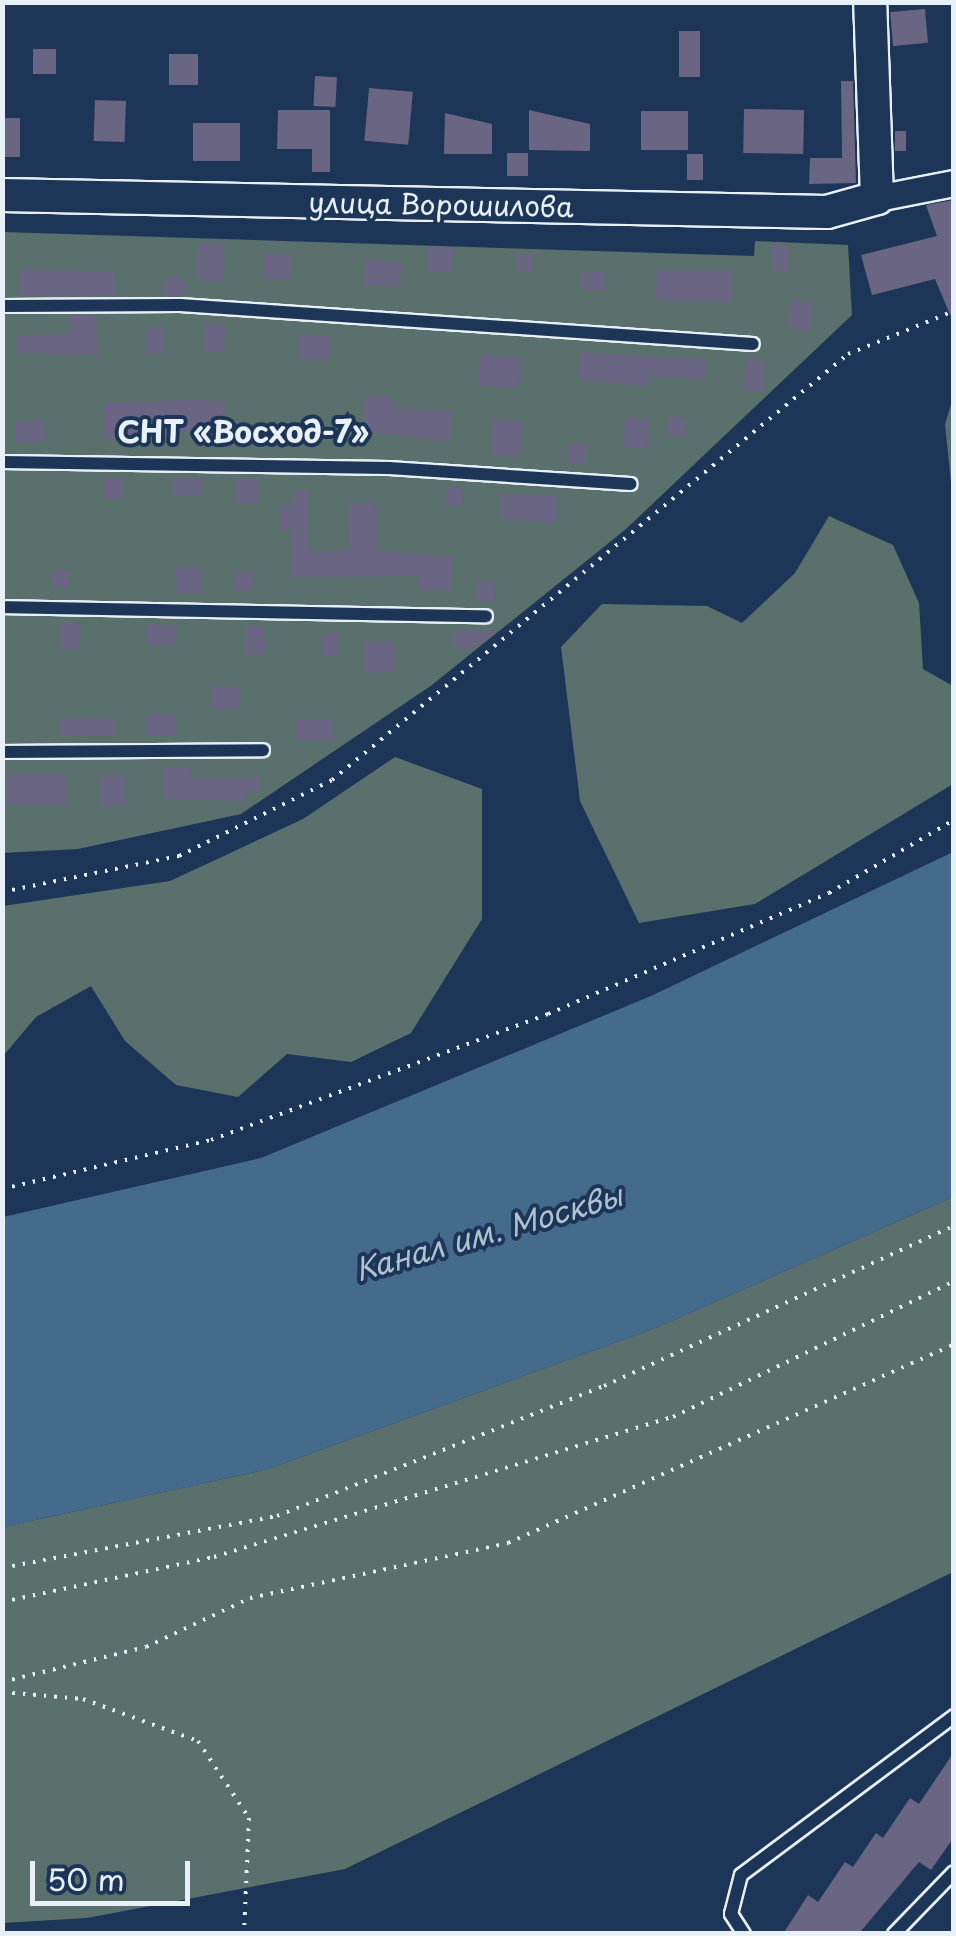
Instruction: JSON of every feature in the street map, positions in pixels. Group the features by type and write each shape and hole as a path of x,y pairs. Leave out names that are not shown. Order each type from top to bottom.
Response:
{"street":[{"path":"870,2 878,198 954,183"},
{"name":"улица Ворошилова","path":"2,195 827,212 878,198"}],"lane":[{"path":"2,306 180,305 753,344"},
{"path":"2,462 389,468 630,484"},
{"path":"2,607 486,616"},
{"path":"2,752 263,750"},
{"path":"744,1934 731,1914 742,1875 954,1716"},
{"path":"894,1934 954,1872"}],"path":[{"path":"2,1189 211,1140 548,1014 829,893 954,820"},
{"path":"2,1568 277,1516 604,1386 954,1226"},
{"path":"2,1602 214,1557 672,1417 954,1281"},
{"path":"2,1682 146,1646 250,1598 508,1543 954,1344"},
{"path":"2,1692 82,1699 198,1741 248,1818 244,1934"}],"green space":[{"path":"3,232 754,256 755,241 848,245 852,315 626,529 432,685 241,814 78,849 3,853"},
{"path":"953,398 953,502 945,424"},
{"path":"829,516 893,545 919,603 923,669 953,686 953,784 755,904 639,923 580,801 561,647 602,604 707,606 742,623 795,573"},
{"path":"395,757 482,789 482,919 411,1033 351,1062 287,1054 238,1097 176,1085 125,1041 91,986 36,1017 3,1056 3,906 170,881 303,819"},
{"path":"953,1197 953,1572 345,1869 87,1918 3,1923 3,1527 268,1469 658,1327"}],"water":[{"name":"Канал им. Москвы","path":"953,852 953,1197 658,1327 268,1469 3,1527 3,1217 261,1158 651,996"}],"building":[{"path":"925,9 928,43 893,46 890,12"},
{"path":"679,31 700,31 700,77 679,77"},
{"path":"33,49 56,49 56,74 33,74"},
{"path":"169,54 198,54 198,85 169,85"},
{"path":"315,76 337,77 335,107 313,106"},
{"path":"841,81 853,81 856,183 809,184 810,158 842,158"},
{"path":"369,88 413,92 408,145 364,141"},
{"path":"95,100 126,101 125,142 94,141"},
{"path":"744,109 804,110 803,154 743,153"},
{"path":"278,110 330,110 330,172 312,172 312,149 277,149"},
{"path":"529,110 590,124 590,151 529,150"},
{"path":"641,111 688,111 688,150 641,150"},
{"path":"445,113 492,124 492,154 444,154"},
{"path":"2,118 20,118 20,157 2,157"},
{"path":"193,123 240,123 240,161 193,161"},
{"path":"895,131 906,131 906,151 895,151"},
{"path":"507,153 528,153 528,176 507,176"},
{"path":"687,154 703,154 703,180 687,180"},
{"path":"954,200 954,324 935,279 872,295 861,255 937,236 926,205"},
{"path":"198,243 223,243 223,281 198,281"},
{"path":"772,245 790,246 789,271 771,270"},
{"path":"428,246 454,248 452,273 426,271"},
{"path":"264,253 291,254 290,280 263,279"},
{"path":"517,254 534,254 534,272 517,272"},
{"path":"365,260 401,262 400,287 364,285"},
{"path":"20,269 114,272 115,295 20,296"},
{"path":"656,270 732,270 732,301 656,301"},
{"path":"582,272 605,272 605,291 582,291"},
{"path":"174,276 182,279 182,295 174,298 166,295 163,287 166,279"},
{"path":"792,299 815,303 810,332 787,328"},
{"path":"96,315 97,355 17,353 16,336 71,333 70,316"},
{"path":"206,324 225,325 224,352 205,351"},
{"path":"145,328 164,328 164,354 145,354"},
{"path":"299,334 330,336 328,361 297,359"},
{"path":"580,352 706,359 704,380 648,376 648,387 577,379"},
{"path":"481,354 521,358 518,389 478,385"},
{"path":"746,359 766,361 763,392 743,390"},
{"path":"365,395 392,397 391,408 452,411 450,442 362,431"},
{"path":"225,401 223,442 206,441 206,430 104,439 103,403"},
{"path":"669,416 687,418 685,437 667,435"},
{"path":"625,417 649,419 646,449 622,447"},
{"path":"493,419 522,421 519,457 490,455"},
{"path":"44,420 45,442 16,443 15,422"},
{"path":"568,444 586,444 586,463 568,463"},
{"path":"103,478 122,478 122,499 103,499"},
{"path":"174,478 201,478 201,495 174,495"},
{"path":"236,479 257,479 257,504 236,504"},
{"path":"447,487 463,488 462,507 446,506"},
{"path":"294,491 307,491 309,552 350,550 349,504 375,503 376,550 452,557 452,590 418,590 418,576 290,578 292,530 280,531 279,506 293,505"},
{"path":"500,494 558,496 556,524 501,519"},
{"path":"176,567 201,568 200,594 175,593"},
{"path":"69,570 70,587 52,588 51,571"},
{"path":"234,572 254,572 254,590 234,590"},
{"path":"477,580 495,581 494,602 476,601"},
{"path":"62,622 79,622 79,650 62,650"},
{"path":"146,625 175,625 175,645 146,645"},
{"path":"245,626 264,626 264,654 245,654"},
{"path":"454,630 496,631 473,649 454,649"},
{"path":"337,633 338,655 322,656 321,634"},
{"path":"393,641 394,672 365,673 364,642"},
{"path":"211,686 240,687 239,709 210,708"},
{"path":"145,714 176,714 176,736 145,736"},
{"path":"59,718 115,719 115,736 59,735"},
{"path":"296,719 334,719 334,740 296,740"},
{"path":"191,767 192,779 259,777 259,792 246,792 246,802 163,798 162,769"},
{"path":"2,774 65,774 65,804 2,804"},
{"path":"125,775 127,805 101,807 99,777"},
{"path":"954,1752 954,1837 931,1870 919,1862 861,1931 783,1934 808,1895 818,1902 845,1862 853,1867 876,1833 883,1838 910,1798 919,1804"}],"district":[{"name":"СНТ «Восход-7»","path":"243,431"}]}
